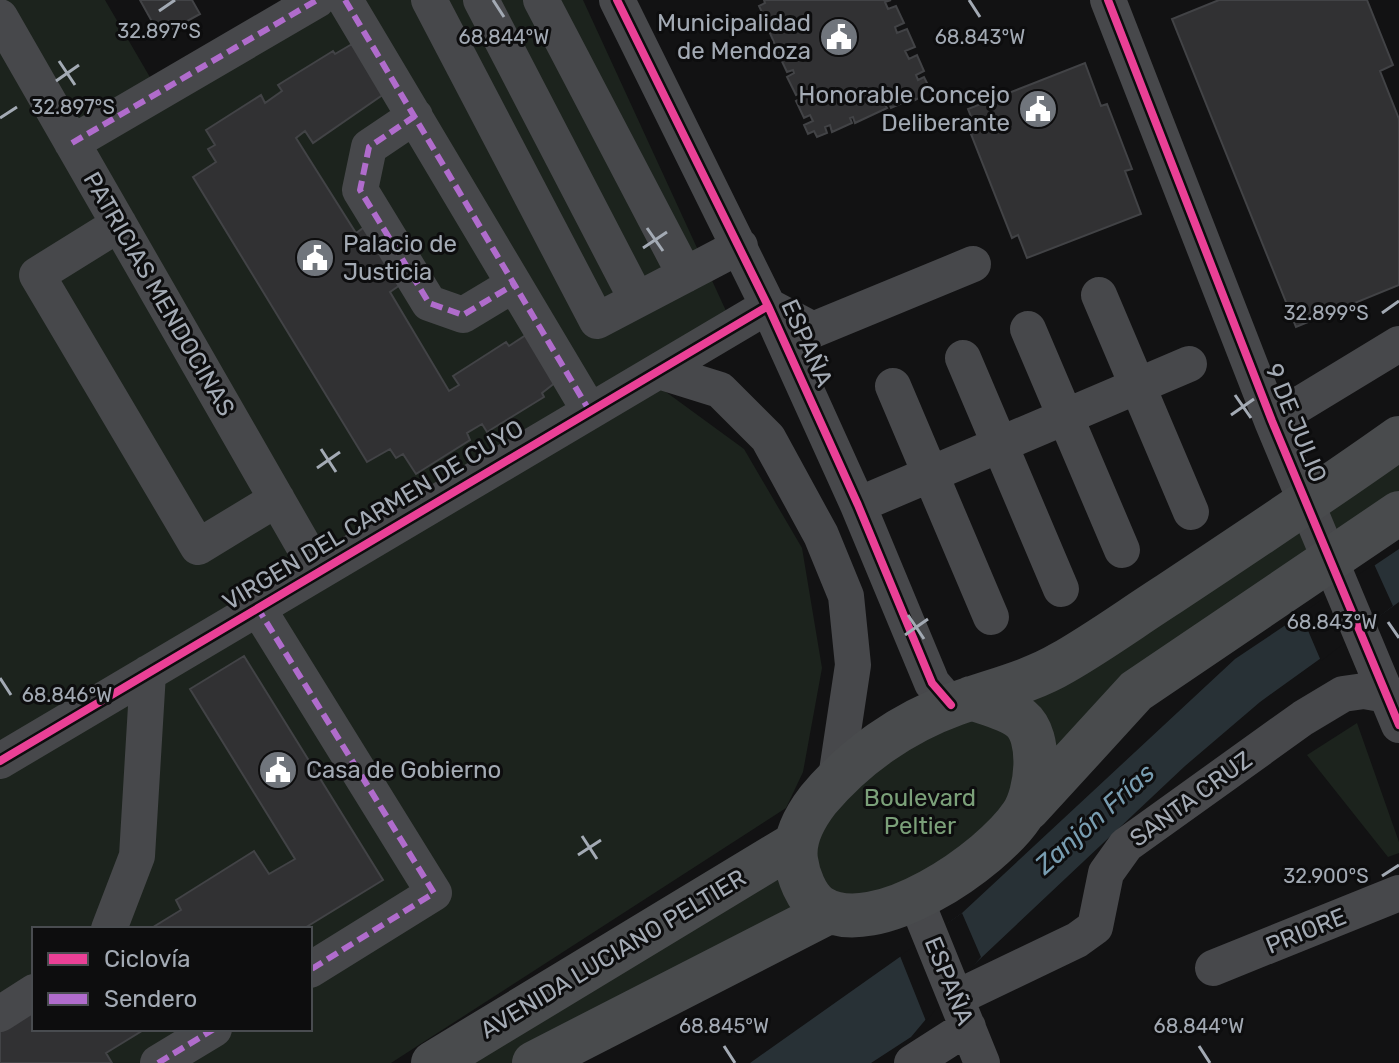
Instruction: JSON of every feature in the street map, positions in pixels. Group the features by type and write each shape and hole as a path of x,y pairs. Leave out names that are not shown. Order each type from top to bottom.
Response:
{"main road":[{"path":"1399,438 1307,503 1060,665 961,702 880,741 836,778 812,808 793,845 798,873 812,901 829,912 858,914 891,909 923,917 961,873 1023,814 1136,691 1336,574 1399,513"},
{"path":"961,702 1022,719 1033,735 1037,763 1023,814"},
{"name":"AVENIDA LUCIANO PELTIER","path":"433,1063 793,845"},
{"path":"534,1063 579,1052 829,912"}],"street":[{"path":"72,143 317,0"},
{"path":"345,0 589,410"},
{"path":"429,0 597,321 740,246"},
{"path":"481,0 637,300"},
{"path":"541,0 685,275"},
{"name":"ESPAÑA","path":"617,0 768,306 858,505 932,683 961,702"},
{"name":"9 DE JULIO","path":"1108,0 1272,421 1360,631 1394,703"},
{"name":"PATRICIAS MENDOCINAS","path":"0,17 318,571"},
{"path":"415,116 369,147 360,190 429,303 463,315 513,285"},
{"path":"119,224 37,275 198,547 277,499"},
{"path":"768,306 813,330 973,264"},
{"path":"1099,295 1191,512"},
{"name":"VIRGEN DEL CARMEN DE CUYO","path":"0,761 768,306"},
{"path":"1028,329 1122,550"},
{"path":"1272,421 1399,344"},
{"path":"963,358 1061,589"},
{"path":"858,505 1189,364"},
{"path":"659,371 720,390 768,438 821,535 846,596 853,665 836,778"},
{"path":"893,386 991,617"},
{"path":"257,607 434,893 312,969"},
{"path":"110,927 137,856 148,673"},
{"name":"SANTA CRUZ","path":"912,1063 958,1004 1077,940 1095,927 1106,873 1126,845 1303,718 1354,691 1394,703"},
{"name":"PRIORE","path":"1213,968 1399,893"},
{"name":"ESPAÑA","path":"923,917 982,1063"},
{"path":"0,1014 32,993"},
{"path":"158,1063 211,1031"}],"green space":[{"path":"0,0 105,0 158,91 309,0 583,0 738,337 666,392 744,449 802,548 822,668 803,772 786,808 391,1063 0,1063"},
{"name":"Boulevard Peltier","path":"1399,446 1399,512 1134,688 959,867 523,1063 446,1063 846,782"},
{"path":"1357,723 1399,842 1399,853 1388,857 1307,755"}],"water":[{"name":"Zanjón Frías","path":"1399,549 1399,602 1260,702 1185,766 963,975 911,1037 871,1063 750,1063 962,913 1235,659"}],"pier":[{"path":"1374,564 1393,606 1321,661 1301,614"},
{"path":"962,913 981,957 926,1021 900,956"}],"building":[{"path":"140,0 192,0 200,14 160,36"},
{"path":"764,0 891,0 885,2 888,9 896,6 904,23 895,27 897,33 907,29 915,47 905,51 909,59 917,55 924,71 916,75 918,80 924,77 929,87 922,90 924,95 915,100 912,93 907,96 909,100 891,108 889,103 885,105 887,108 855,123 853,117 850,118 852,123 832,132 830,125 825,127 827,133 817,137 814,131 808,134 804,125 813,121 810,115 804,118 796,101 803,97 801,93 796,95 787,77 794,73 793,70 787,72 778,53 784,51 781,45 776,47 769,31 777,27 775,22 768,25 759,6 765,3"},
{"path":"1219,0 1367,0 1393,65 1380,71 1399,119 1399,285 1296,327 1172,19"},
{"name":"Palacio de Justicia","path":"352,44 384,94 313,143 305,131 296,138 356,233 366,226 403,283 390,292 449,391 459,385 453,376 506,342 509,346 526,335 556,382 542,393 544,397 487,432 482,424 467,433 470,440 416,474 403,454 396,458 390,449 367,462 193,177 216,162 208,149 215,145 206,130 261,95 265,103 282,91 278,85 333,51 335,54"},
{"path":"1085,63 1101,106 1107,104 1132,169 1125,171 1141,214 1027,258 1018,235 1012,238 971,134 977,132 968,109"},
{"name":"Casa de Gobierno","path":"244,656 383,880 306,927 153,927 181,910 176,900 254,851 269,874 295,859 190,689"},
{"path":"32,979 32,1031 142,1031 106,1053 112,1063 0,1063 0,1023"}],"marked path":[{"path":"72,143 317,0"},
{"path":"345,0 589,410"},
{"path":"415,116 369,147 360,190 429,303 463,315 513,285"},
{"path":"257,607 434,893 312,969"},
{"path":"158,1063 211,1031"}],"cycle path":[{"path":"617,0 768,306 858,505 932,683 951,705"},
{"path":"1108,0 1272,421 1399,725"},
{"path":"0,761 768,306"}],"place":[{"name":"Municipalidad de Mendoza","path":"839,37"},
{"name":"Honorable Concejo Deliberante","path":"1038,109"},
{"name":"Palacio de Justicia","path":"315,258"},
{"name":"Casa de Gobierno","path":"278,770"}]}
